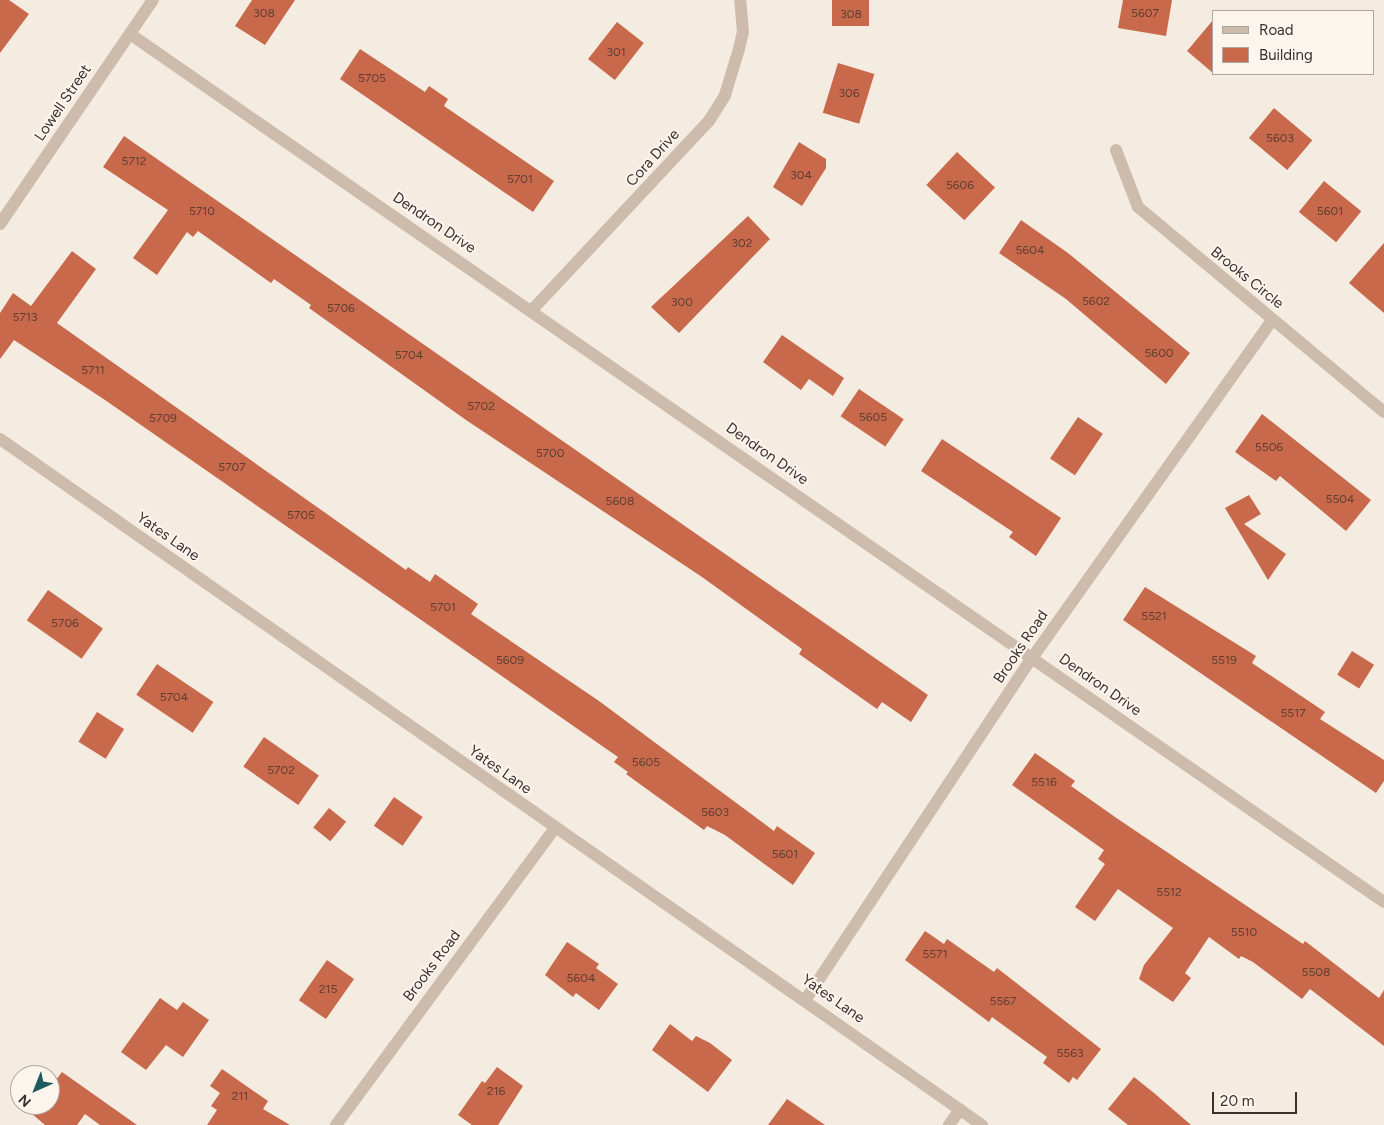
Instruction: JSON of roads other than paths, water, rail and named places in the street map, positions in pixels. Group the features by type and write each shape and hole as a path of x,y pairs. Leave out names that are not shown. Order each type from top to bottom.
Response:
{"street":[{"name":"Lowell Street","path":"0,224 153,0"},
{"name":"Cora Drive","path":"532,310 709,121 725,95 740,49 743,32 740,0"},
{"name":"Dendron Drive","path":"130,34 532,310 1384,902"},
{"name":"Brooks Circle","path":"1116,150 1138,207 1384,412"},
{"name":"Brooks Road","path":"806,999 1032,658 1272,320"},
{"name":"Yates Lane","path":"0,438 555,828 806,999 982,1125"},
{"name":"Brooks Road","path":"336,1125 555,828"},
{"path":"949,1125 960,1109"}]}
